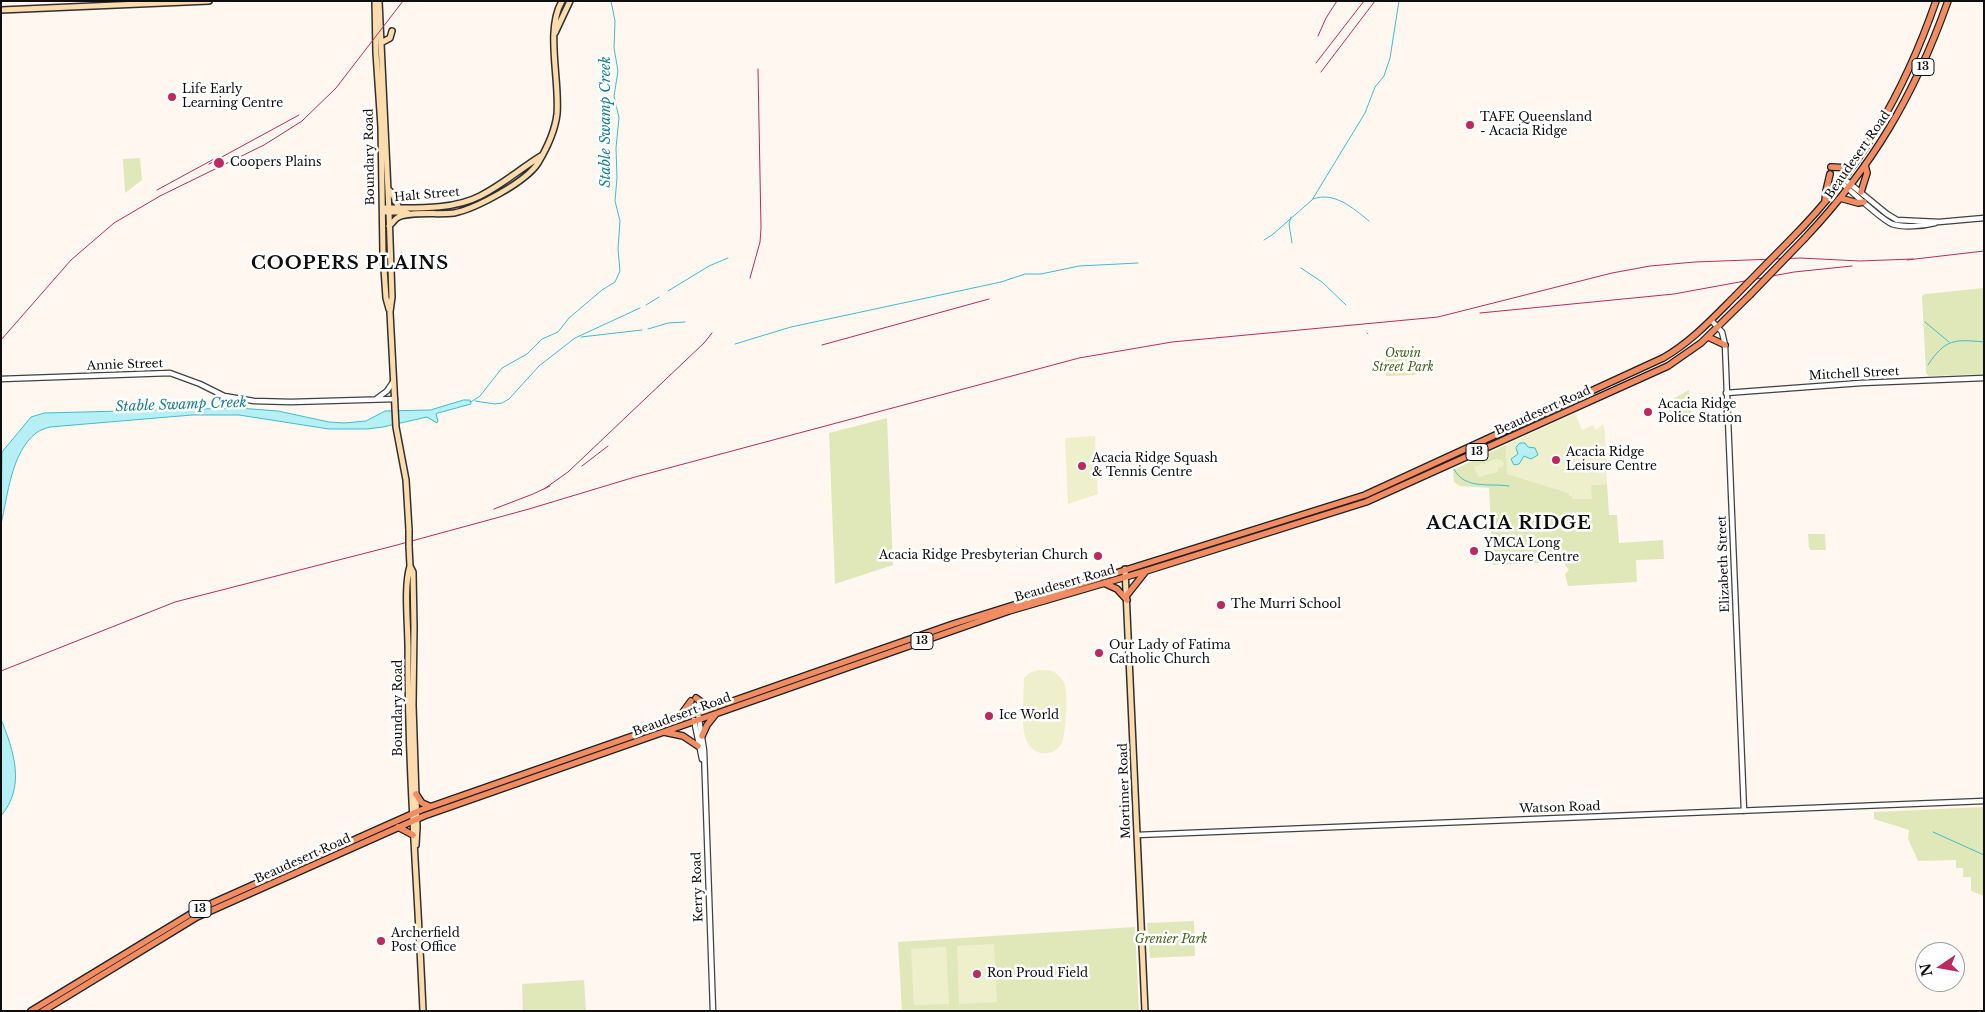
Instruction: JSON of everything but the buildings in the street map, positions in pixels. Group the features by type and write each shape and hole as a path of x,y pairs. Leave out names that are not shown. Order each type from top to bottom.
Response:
{"highway":[{"name":"Beaudesert Road","path":"31,1011 197,910 414,816 664,732 697,720 715,710 953,624 1326,508 1387,486 1663,358 1689,341 1711,320 1791,239 1842,180 1876,133 1900,90 1916,57 1936,1"},
{"name":"Beaudesert Road","path":"43,1011 197,917 398,827 429,806 677,720 790,686 1009,610 1146,571 1378,497 1659,370 1686,355 1708,337 1806,238 1850,186 1896,118 1915,84 1930,52 1948,1"},
{"path":"1861,192 1867,172 1865,165"},
{"path":"1825,201 1830,171 1851,168"},
{"path":"1840,198 1858,203 1864,202"},
{"path":"1708,337 1724,344"},
{"path":"1104,583 1117,589 1127,597 1146,571"},
{"path":"677,720 693,699 715,710 702,736"},
{"path":"664,732 683,736 698,746"},
{"path":"416,794 422,803 429,806"},
{"path":"398,827 413,835"}],"main road":[{"path":"1,10 209,1"},
{"name":"Boundary Road","path":"375,1 383,268 386,298 390,312"},
{"name":"Boundary Road","path":"379,1 389,210 392,297 390,312 396,427 406,480 410,566 412,572 416,794 413,835 415,850"},
{"name":"Halt Street","path":"389,210 413,215 448,213 474,207 487,201 523,177 538,164 552,134 557,114 554,20 562,1"},
{"path":"554,33 570,1"},
{"path":"381,43 390,38 392,30"},
{"name":"Halt Street","path":"382,211 399,208 446,206 473,200 500,184 541,155"},
{"path":"388,189 399,208"},
{"path":"389,226 399,217 413,215"},
{"name":"Boundary Road","path":"410,566 407,597 408,722 423,1011"},
{"name":"Mortimer Road","path":"1125,570 1144,1011"}],"street":[{"path":"1842,180 1861,192 1894,218 1939,222"},
{"path":"1850,186 1864,202 1893,224 1926,225 1984,218"},
{"name":"Elizabeth Street","path":"1711,320 1723,335 1724,344 1744,811"},
{"name":"Annie Street","path":"1,379 170,373 200,384 224,396 254,401 291,402 395,399"},
{"name":"Mitchell Street","path":"1726,393 1861,383 1984,378"},
{"path":"375,400 387,391 394,381"},
{"name":"Kerry Road","path":"695,714 702,736 704,763 713,1011"},
{"name":"Kerry Road","path":"697,720 698,746 704,763"},
{"name":"Watson Road","path":"1137,835 1984,801"}],"green space":[{"path":"140,158 142,180 125,193 123,159"},
{"path":"1984,288 1984,374 1929,376 1926,373 1922,296 1925,294"},
{"name":"Oswin Street Park","path":"1403,347 1421,350 1417,373 1415,375 1386,376 1385,348"},
{"path":"1689,390 1692,420 1670,422 1669,401"},
{"name":"Acacia Ridge Leisure Centre","path":"1575,413 1582,430 1593,425 1596,430 1603,424 1605,432 1607,484 1591,485 1592,499 1572,499 1569,493 1507,474 1506,445"},
{"path":"887,418 893,565 835,584 829,433"},
{"name":"Acacia Ridge Squash & Tennis Centre","path":"1095,436 1098,494 1068,504 1065,438"},
{"path":"1506,445 1508,474 1569,493 1572,499 1591,485 1607,484 1609,515 1617,515 1619,543 1663,540 1664,559 1636,560 1637,582 1568,586 1565,574 1569,570 1563,562 1493,565 1489,488 1460,486 1454,482 1453,470"},
{"path":"1496,459 1502,460 1504,463 1498,469 1498,472 1478,477 1474,467"},
{"path":"1808,534 1825,534 1826,550 1811,550 1809,548"},
{"path":"1038,670 1050,670 1057,674 1063,680 1066,691 1064,735 1060,746 1050,753 1039,753 1030,747 1025,736 1023,724 1024,678 1029,673"},
{"path":"1984,807 1984,896 1971,891 1971,877 1963,877 1963,868 1956,868 1956,860 1918,861 1908,839 1909,830 1874,819 1874,812"},
{"name":"Grenier Park","path":"1194,921 1195,956 1150,958 1147,923"},
{"path":"1135,927 1139,1011 902,1011 898,942"},
{"name":"Ron Proud Field","path":"994,944 997,1002 959,1004 957,946"},
{"path":"946,947 949,1004 914,1005 911,949"},
{"path":"584,980 586,1011 523,1011 522,984"}],"water":[{"path":"470,400 471,404 436,414 437,423 427,417 367,429 329,429 239,415 192,415 48,427 36,433 21,452 12,475 1,524 2,452 31,417 44,413 239,408 278,411 329,422 344,423 366,421 385,411 430,410"},
{"path":"1520,443 1525,443 1528,447 1535,448 1538,455 1531,459 1524,456 1519,464 1514,465 1511,459 1518,454 1516,448"},
{"path":"1,719 13,756 15,781 9,805 1,816"}],"waterway":[{"name":"Stable Swamp Creek","path":"471,402 480,396 502,368 527,354 542,339 558,332 569,318 602,290 615,282 620,271 618,249 620,221 615,201 617,178 616,148 619,118 614,96 618,71 614,48 615,21 611,1"},
{"path":"1264,240 1312,200 1365,113 1375,87 1384,76 1390,58 1399,1"},
{"path":"1313,199 1321,197 1336,199 1350,206 1369,221"},
{"path":"1291,217 1289,224 1292,243"},
{"path":"668,291 709,266 728,258"},
{"path":"735,344 791,327 1001,282 1025,274 1041,274 1079,266 1138,263"},
{"path":"1301,268 1322,282 1346,305"},
{"path":"646,305 659,297"},
{"path":"475,401 495,404 502,403 509,399 539,366 575,338 640,308"},
{"path":"648,329 668,323 685,322"},
{"path":"1925,322 1949,342"},
{"path":"581,337 642,330"},
{"path":"1928,365 1940,350 1951,343 1958,341 1984,342"},
{"path":"1454,469 1458,476 1471,483 1509,486"},
{"path":"1933,832 1984,855"}],"railway":[{"path":"1,340 71,260 114,223 160,196 264,145 302,121 336,88 403,1"},
{"path":"1318,36 1326,18 1337,1"},
{"path":"1316,63 1364,1"},
{"path":"1321,72 1375,1"},
{"path":"750,278 760,242 761,228 758,69"},
{"path":"209,164 299,115"},
{"path":"157,190 214,159"},
{"path":"1907,260 1984,251"},
{"path":"1,671 175,602 397,545 529,509 635,477 1079,358 1172,342 1438,317 1612,273 1650,266 1695,262 1800,258 1860,261 1913,259"},
{"path":"1480,313 1674,294 1794,272 1852,266"},
{"path":"822,345 989,299"},
{"path":"544,489 568,472 704,343 712,333"},
{"path":"582,466 608,446"},
{"path":"494,509 550,486"}],"place":[{"name":"Life Early Learning Centre","path":"172,97"},
{"name":"TAFE Queensland - Acacia Ridge","path":"1470,125"},
{"name":"Coopers Plains","path":"219,163"},
{"name":"Acacia Ridge Police Station","path":"1648,412"},
{"name":"Acacia Ridge Leisure Centre","path":"1556,460"},
{"name":"Acacia Ridge Squash & Tennis Centre","path":"1082,466"},
{"name":"YMCA Long Daycare Centre","path":"1474,551"},
{"name":"Acacia Ridge Presbyterian Church","path":"1098,556"},
{"name":"The Murri School","path":"1221,605"},
{"name":"Our Lady of Fatima Catholic Church","path":"1099,653"},
{"name":"Ice World","path":"989,716"},
{"name":"Archerfield Post Office","path":"381,941"},
{"name":"Ron Proud Field","path":"977,974"}],"district":[{"name":"COOPERS PLAINS","path":"350,264"},
{"name":"ACACIA RIDGE","path":"1509,524"}]}
